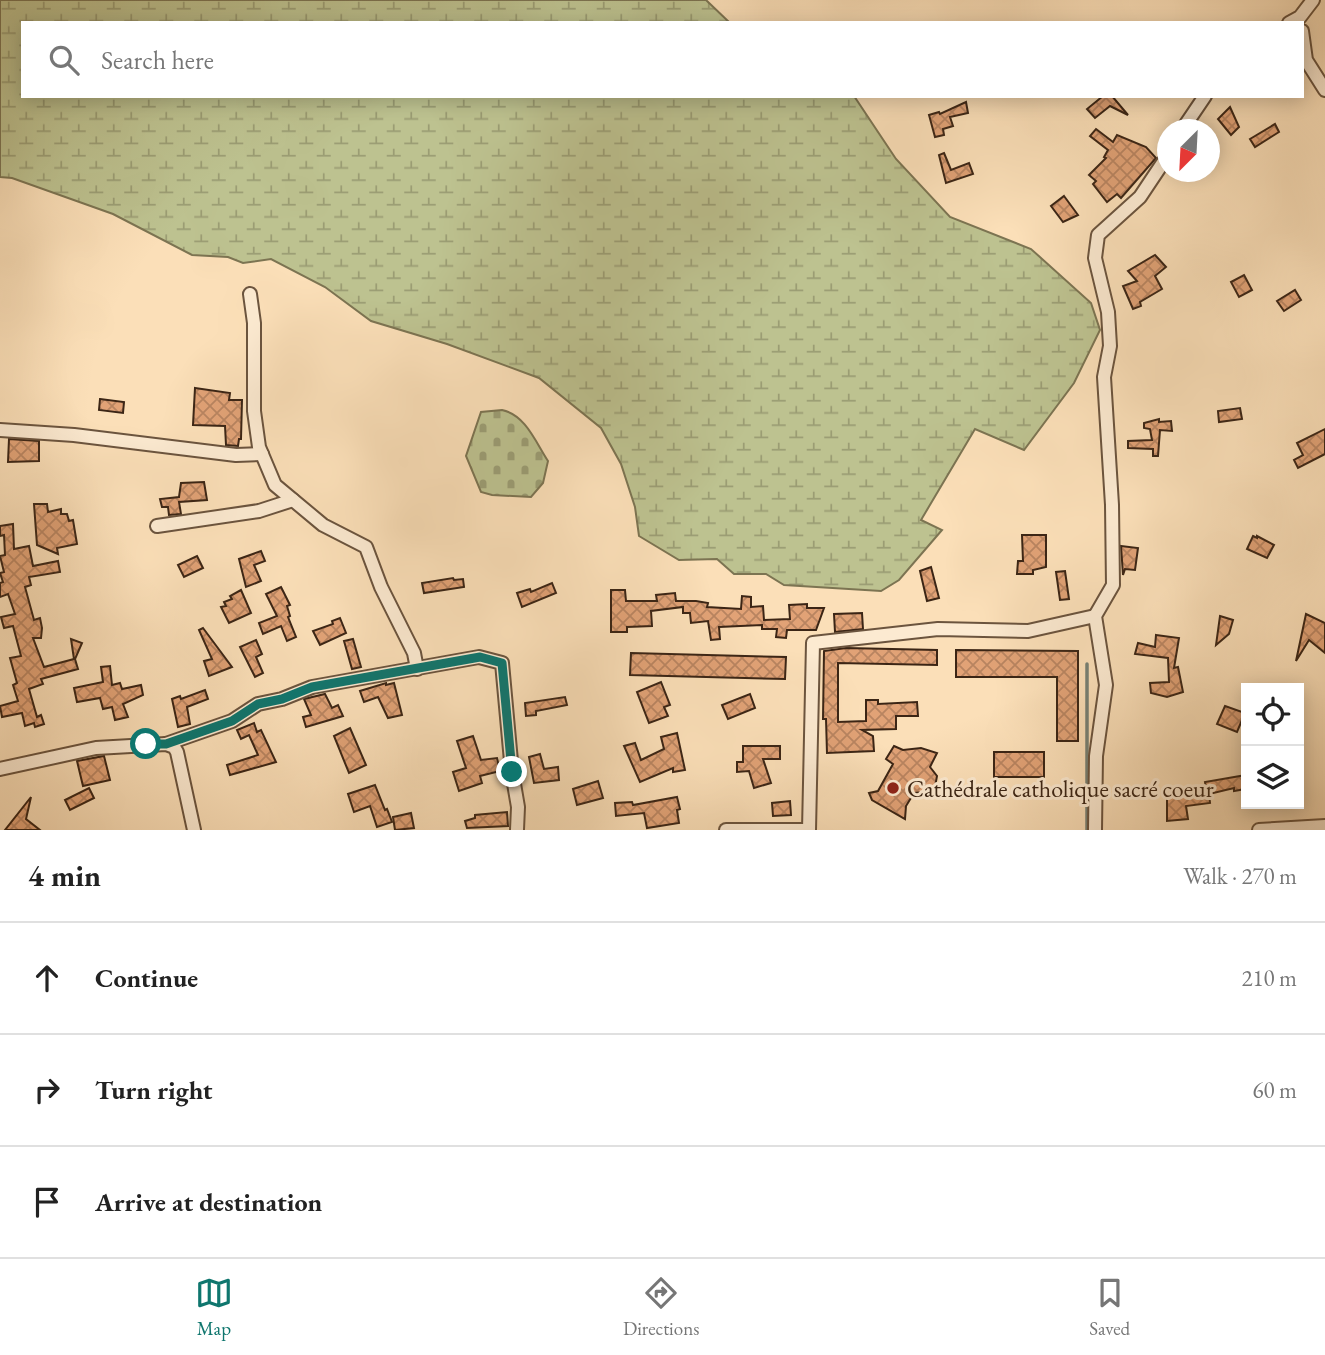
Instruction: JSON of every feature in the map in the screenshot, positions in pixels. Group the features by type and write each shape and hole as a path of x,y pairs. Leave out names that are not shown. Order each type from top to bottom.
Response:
{"street":[{"path":"1297,21 1313,0"},
{"path":"1304,46 1306,60 1325,89"},
{"path":"1189,119 1204,98"},
{"path":"1095,830 1096,755 1105,685 1095,616 1113,585 1112,505 1104,377 1110,346 1108,312 1095,258 1098,234 1140,197 1157,171"},
{"path":"250,294 254,333 254,411 262,454 275,485 323,525 366,547 381,587 414,653 417,668"},
{"path":"0,430 74,435 236,455 262,454"},
{"path":"157,526 259,511 293,500"},
{"path":"726,830 809,830 813,643 938,629 1028,631 1095,616"},
{"path":"0,769 96,748 166,744 232,721 258,704 282,699 312,687 480,657 502,663 518,807 517,830"},
{"path":"166,744 177,752 194,830"},
{"path":"1259,830 1325,826"}],"green space":[{"path":"0,0 706,0 728,21 21,21 21,98 855,98 896,159 950,217 1031,249 1091,303 1100,330 1074,383 1024,450 975,429 921,520 942,530 899,580 881,591 784,585 766,574 734,574 717,559 679,560 639,536 635,507 621,464 601,428 539,378 447,344 371,321 325,287 271,259 243,263 228,257 192,255 113,214 12,178 0,177"},
{"path":"502,410 524,424 548,461 543,483 531,497 481,492 466,456 481,412"}],"building":[{"path":"1101,98 1114,98 1128,115 1110,106 1095,118 1087,109"},
{"path":"966,102 968,113 950,117 953,126 943,129 944,135 935,137 929,115 940,114"},
{"path":"1230,107 1239,127 1231,135 1218,119"},
{"path":"1275,124 1279,132 1255,147 1250,139"},
{"path":"1096,129 1113,142 1117,135 1146,147 1156,158 1121,198 1117,194 1107,202 1093,184 1096,181 1089,175 1106,158 1104,157 1108,150 1090,136"},
{"path":"944,153 951,170 969,163 973,174 946,183 939,155"},
{"path":"1064,196 1078,215 1063,222 1051,206"},
{"path":"1155,255 1166,267 1155,276 1162,289 1133,309 1123,286 1137,281 1128,271"},
{"path":"1244,275 1252,290 1239,297 1231,282"},
{"path":"1295,290 1301,300 1284,311 1277,301"},
{"path":"195,388 230,393 229,400 242,400 241,439 238,446 226,445 225,426 193,425"},
{"path":"100,399 124,402 123,413 99,410"},
{"path":"1240,408 1242,419 1219,422 1218,411"},
{"path":"1159,419 1159,422 1171,421 1172,431 1160,430 1158,456 1153,456 1153,449 1128,448 1128,441 1152,440 1150,429 1144,428 1144,423"},
{"path":"1325,429 1325,454 1298,468 1294,460 1303,455 1297,443"},
{"path":"9,439 39,441 39,461 8,462"},
{"path":"204,482 207,500 179,502 181,514 169,515 168,507 162,507 160,499 179,497 181,483"},
{"path":"34,504 47,504 48,512 61,509 61,514 67,514 69,521 73,520 77,544 57,548 58,554 37,545"},
{"path":"13,524 14,549 29,546 33,566 58,561 60,572 29,577 31,585 25,587 34,620 40,618 41,638 33,638 44,667 74,659 71,639 82,643 75,659 78,669 41,679 43,684 29,689 37,717 41,715 44,724 35,727 34,723 25,726 22,713 2,717 0,706 18,701 13,685 17,683 10,658 21,656 13,626 4,628 1,617 15,614 8,594 0,597 0,583 3,582 0,573 4,572 0,556 5,555 4,535 0,536 0,526"},
{"path":"1022,535 1046,535 1046,567 1033,570 1033,574 1017,574 1018,561 1023,561"},
{"path":"1253,536 1274,545 1267,558 1247,549"},
{"path":"1121,546 1138,548 1135,570 1125,569 1123,575"},
{"path":"261,551 265,561 254,565 261,581 246,587 239,559"},
{"path":"197,556 203,568 184,577 178,565"},
{"path":"931,567 939,598 927,601 920,571"},
{"path":"1065,571 1069,599 1060,600 1056,572"},
{"path":"463,579 464,587 424,593 422,583"},
{"path":"552,583 556,593 522,607 517,593 530,589 531,592"},
{"path":"281,587 290,605 287,606 288,617 296,637 287,641 281,626 263,634 259,623 277,616 266,594"},
{"path":"241,590 251,613 229,623 221,607 226,606 224,602 232,599 230,596"},
{"path":"611,590 625,590 626,601 657,601 656,595 675,593 676,601 696,601 708,603 707,607 741,609 742,596 751,597 751,607 763,606 764,620 790,619 789,605 807,604 807,608 824,608 816,630 787,630 786,638 776,637 777,629 762,629 762,625 719,627 720,639 711,640 708,621 691,623 690,613 683,613 683,607 651,611 652,626 627,627 627,632 611,632"},
{"path":"862,613 863,629 835,632 834,614"},
{"path":"1306,614 1325,623 1325,653 1309,640 1296,661"},
{"path":"1220,616 1233,620 1229,634 1216,645"},
{"path":"340,618 346,633 320,645 313,631 333,624 332,621"},
{"path":"203,628 232,667 209,676 204,661 212,659 199,630"},
{"path":"1156,635 1179,638 1174,668 1178,667 1183,692 1167,697 1151,693 1150,683 1169,682 1168,658 1135,654 1138,643 1155,647"},
{"path":"353,639 361,667 352,669 344,641"},
{"path":"256,640 262,654 256,657 263,673 255,677 240,647"},
{"path":"846,648 937,650 937,665 838,663 838,722 866,721 866,700 878,700 878,704 917,702 918,716 896,716 896,729 862,730 873,736 874,751 827,753 826,719 823,719 824,651"},
{"path":"956,650 1078,651 1078,741 1057,741 1057,677 956,677"},
{"path":"631,653 786,657 785,679 630,675"},
{"path":"110,666 112,685 120,683 122,689 141,685 143,695 123,704 128,717 115,720 112,707 103,709 100,698 77,702 74,688 103,682 101,667"},
{"path":"661,682 670,705 664,707 668,716 649,723 637,692"},
{"path":"394,683 402,715 388,718 378,697 364,702 360,691"},
{"path":"205,690 208,699 187,707 190,724 178,727 172,699 180,696 181,699"},
{"path":"325,694 332,708 338,705 343,716 306,727 303,717 311,715 304,699"},
{"path":"750,694 755,708 728,719 722,705"},
{"path":"565,697 567,705 536,711 536,715 526,716 525,703"},
{"path":"1225,706 1241,712 1237,732 1217,724"},
{"path":"254,723 257,732 261,730 276,762 230,775 227,765 258,755 249,735 241,739 237,730"},
{"path":"350,728 366,765 349,773 334,736"},
{"path":"677,733 685,770 673,772 673,768 640,782 624,746 635,743 641,760 664,749 661,737"},
{"path":"473,736 481,760 497,758 500,771 480,776 482,783 459,791 453,772 466,768 457,741"},
{"path":"743,746 780,746 780,759 763,759 771,783 754,788 749,771 737,772 737,762 743,762"},
{"path":"894,746 903,750 921,748 937,753 930,767 937,776 935,787 927,792 914,793 906,806 905,819 872,800 869,793 878,791 893,764 886,759"},
{"path":"994,752 1044,752 1044,777 994,777"},
{"path":"540,754 544,769 558,767 559,780 534,783 529,757"},
{"path":"104,756 110,780 83,786 77,761"},
{"path":"1241,776 1241,790 1234,791 1234,788 1209,794 1210,803 1186,806 1188,819 1167,821 1167,795 1207,793 1205,782"},
{"path":"598,781 603,798 577,805 573,789"},
{"path":"375,785 392,822 377,827 370,806 354,812 348,794"},
{"path":"89,788 94,798 70,810 65,800"},
{"path":"31,797 26,819 40,830 5,830"},
{"path":"677,797 679,823 647,828 644,813 616,816 615,803 632,802 633,805"},
{"path":"790,801 791,815 773,816 772,803"},
{"path":"507,812 508,826 467,828 465,821 475,818 475,815"},
{"path":"411,813 414,828 395,830 393,817"}],"waterway":[{"path":"1087,664 1087,830"}],"place":[{"name":"Cathédrale catholique sacré coeur","path":"893,788"}],"route":[{"path":"146,744 166,744 232,721 258,704 282,699 312,687 339,680 480,657 502,663 512,772"}]}
